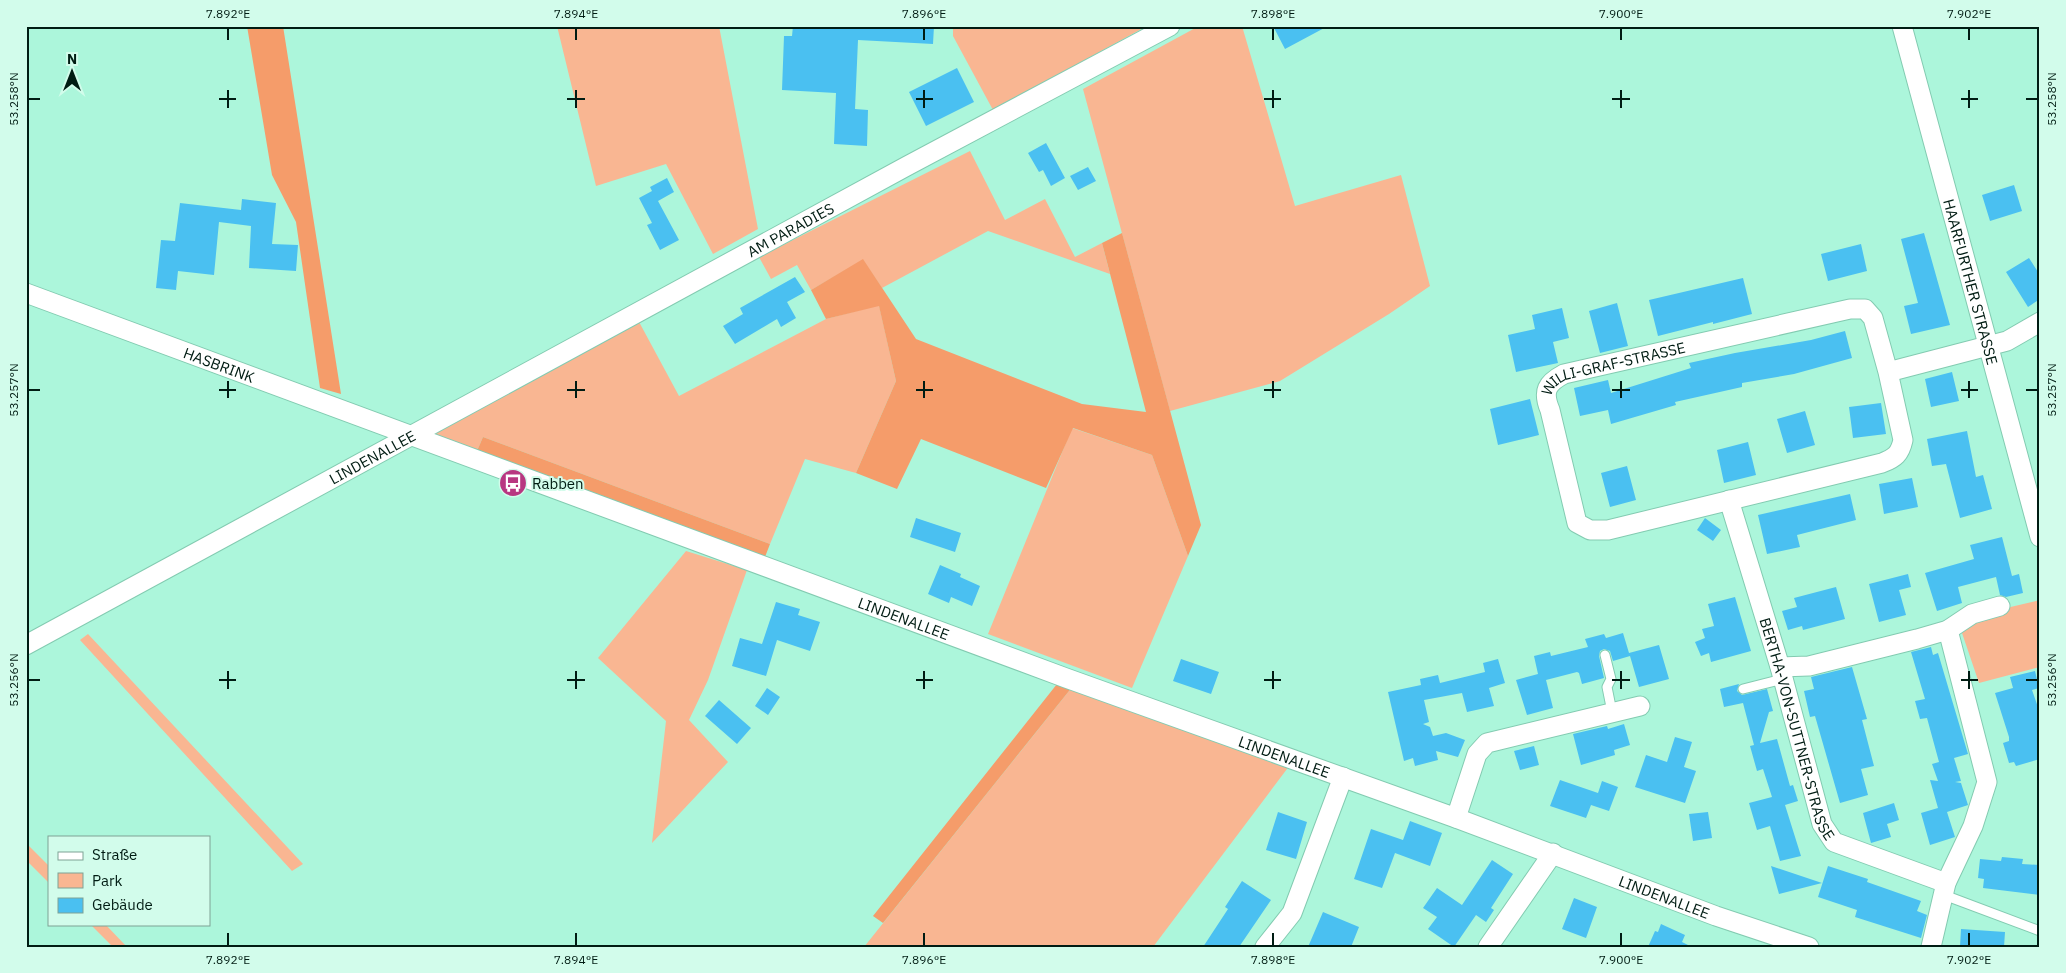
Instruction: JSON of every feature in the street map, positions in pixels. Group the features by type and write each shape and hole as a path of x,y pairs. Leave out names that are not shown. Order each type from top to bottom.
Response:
{"street":[{"name":"AM PARADIES","path":"412,435 1011,110 1170,26"},
{"name":"HAARFURTHER STRASSE","path":"1902,26 2040,537"},
{"name":"HASBRINK","path":"26,293 412,435"},
{"name":"WILLI-GRAF-STRASSE","path":"1850,309 1864,309 1873,318 1888,372 1903,440 1901,450 1893,458 1882,463 1608,530 1584,529 1577,523 1550,410 1545,399 1547,389 1553,380 1564,374 1850,309"},
{"path":"1888,372 2007,341 2040,322"},
{"name":"LINDENALLEE","path":"26,645 412,435 1066,678 1456,818 1520,843 1553,853 1716,916 1809,947"},
{"name":"BERTHA-VON-SUTTNER-STRASSE","path":"1729,500 1781,673 1822,824 1834,842 1945,889"},
{"path":"1781,673 1948,630 1972,614 2000,606"},
{"path":"1931,947 1945,889 1973,826 1987,782 1948,630"},
{"path":"1456,818 1477,754 1487,743 1640,706"},
{"path":"1266,947 1292,913 1343,777"},
{"path":"1488,947 1553,853"}],"lane":[{"path":"1605,655 1611,679 1607,687 1612,712"},
{"path":"1743,689 1781,673"},
{"path":"1945,889 2040,931"}],"green space":[{"path":"557,26 719,26 758,229 713,254 666,164 596,186"},
{"path":"953,26 1147,26 993,110 953,36"},
{"path":"1199,26 1242,26 1295,206 1401,175 1430,286 1389,314 1280,381 1170,411 1083,89"},
{"path":"970,151 1005,220 1045,199 1075,257 1102,243 1110,274 988,231 882,288 863,260 811,290 797,265 771,279 759,257"},
{"path":"879,305 896,381 856,473 805,459 770,544 483,437 477,451 431,433 638,320 679,396 826,319"},
{"path":"1072,428 1152,455 1188,556 1132,688 988,634"},
{"path":"686,551 747,570 708,680 689,720 728,762 652,843 666,721 598,658"},
{"path":"2040,600 2040,667 1979,683 1962,633 1972,616"},
{"path":"88,634 303,864 292,871 80,640"},
{"path":"1073,686 1290,765 1153,947 864,947"},
{"path":"26,843 48,865 48,882 26,860"},
{"path":"92,926 107,926 127,947 113,947"}],"shaded area":[{"path":"247,26 283,26 341,394 320,388 296,222 272,175"},
{"path":"1122,233 1201,525 1188,556 1152,455 1073,428 1046,488 921,439 897,489 856,473 896,381 879,306 826,319 811,290 863,259 916,339 1082,404 1146,412 1102,243"},
{"path":"483,437 770,544 765,557 477,451"},
{"path":"1057,684 1073,686 883,923 873,916"}],"building":[{"path":"793,26 934,26 933,44 858,40 855,109 868,110 867,146 834,144 836,93 782,90 784,36 792,36"},
{"path":"1273,26 1328,26 1285,49"},
{"path":"957,68 974,102 926,126 909,92"},
{"path":"1046,143 1065,178 1051,186 1043,170 1039,172 1028,153"},
{"path":"1088,167 1096,181 1078,190 1070,176"},
{"path":"667,178 674,192 658,201 679,240 660,250 647,225 652,223 639,198 652,191 650,187"},
{"path":"2014,185 2022,211 1990,221 1982,195"},
{"path":"242,199 276,203 272,244 298,245 296,271 249,268 251,226 219,222 214,275 178,271 176,290 156,288 161,240 175,241 180,203 241,210"},
{"path":"1924,233 1950,325 1911,334 1904,306 1918,303 1901,239"},
{"path":"1861,244 1867,271 1828,281 1821,254"},
{"path":"2029,258 2040,275 2040,299 2028,307 2006,272"},
{"path":"795,277 805,292 787,302 796,318 781,327 777,319 735,344 723,326 743,314 740,308"},
{"path":"1743,278 1752,314 1658,336 1649,300"},
{"path":"1617,303 1628,346 1600,353 1589,311"},
{"path":"1562,308 1569,338 1553,342 1558,363 1516,372 1508,335 1535,329 1532,315"},
{"path":"1845,331 1852,358 1794,374 1742,383 1742,387 1675,402 1676,405 1611,424 1608,410 1580,416 1574,388 1608,380 1611,393 1691,368 1689,363 1811,340"},
{"path":"1952,372 1959,401 1931,407 1925,379"},
{"path":"1530,399 1539,435 1498,445 1490,409"},
{"path":"1881,403 1886,434 1853,438 1849,407"},
{"path":"1805,411 1815,445 1787,453 1777,419"},
{"path":"1967,431 1976,477 1983,475 1992,509 1960,518 1946,464 1932,466 1927,439"},
{"path":"1748,442 1756,475 1724,483 1717,450"},
{"path":"1627,466 1636,500 1610,507 1601,473"},
{"path":"1912,478 1918,507 1884,514 1879,484"},
{"path":"1850,494 1856,520 1797,535 1800,547 1767,554 1758,515"},
{"path":"916,518 961,533 955,552 910,537"},
{"path":"1705,518 1721,530 1713,541 1697,530"},
{"path":"2002,537 2012,576 2019,574 2023,593 2006,597 2000,595 1996,577 1958,587 1962,603 1937,611 1925,573 1974,559 1970,545"},
{"path":"940,565 961,574 960,577 980,586 972,606 951,597 949,603 928,594"},
{"path":"1908,574 1911,587 1899,590 1906,615 1879,622 1869,584"},
{"path":"1836,587 1845,619 1803,630 1802,626 1788,630 1782,611 1797,607 1794,598"},
{"path":"1735,597 1751,651 1711,662 1709,653 1701,656 1695,642 1705,638 1702,629 1714,626 1708,604"},
{"path":"776,602 800,609 798,615 820,622 810,651 777,640 766,676 732,666 740,638 762,644"},
{"path":"1623,633 1629,653 1659,645 1669,679 1639,687 1630,656 1613,661 1610,651 1604,649 1600,651 1599,656 1604,678 1582,684 1577,672 1546,680 1553,708 1527,715 1516,680 1538,674 1534,656 1550,652 1551,656 1588,647 1585,639 1604,634 1606,638"},
{"path":"1931,647 1933,655 1938,653 1968,754 1954,758 1961,781 1955,782 1961,783 1968,805 1947,812 1955,837 1930,845 1921,813 1938,808 1930,780 1938,781 1932,764 1939,762 1927,718 1920,719 1915,701 1925,699 1911,652"},
{"path":"1181,659 1219,672 1211,694 1173,681"},
{"path":"1498,659 1505,683 1489,688 1494,706 1467,712 1462,693 1424,700 1429,722 1423,724 1430,727 1433,736 1446,733 1465,740 1458,757 1436,751 1438,760 1415,766 1413,758 1404,761 1388,692 1421,685 1420,679 1438,675 1440,683 1485,672 1483,663"},
{"path":"1852,667 1867,719 1862,720 1874,766 1861,769 1868,795 1840,803 1815,716 1810,717 1804,691 1814,689 1811,677"},
{"path":"2035,671 2039,688 2032,690 2040,713 2040,759 2016,766 2014,762 2009,763 2003,743 2009,741 2009,737 1995,693 2013,688 2010,677"},
{"path":"1739,684 1737,691 1742,695 1767,689 1773,711 1769,712 1760,743 1777,739 1790,786 1793,785 1798,801 1785,805 1801,856 1780,861 1770,826 1757,830 1749,803 1772,797 1763,769 1757,771 1750,746 1754,745 1743,703 1724,707 1720,689"},
{"path":"767,688 780,697 768,715 755,706"},
{"path":"719,700 751,728 737,744 705,716"},
{"path":"1624,724 1630,745 1614,750 1615,755 1581,765 1573,734 1607,726 1608,729"},
{"path":"1675,737 1692,742 1684,767 1696,771 1685,803 1635,787 1646,755 1667,762"},
{"path":"1534,746 1539,765 1520,770 1514,751"},
{"path":"1560,780 1598,793 1602,781 1618,787 1609,811 1591,805 1586,818 1550,806"},
{"path":"1894,803 1899,820 1887,824 1891,837 1871,843 1863,813"},
{"path":"1278,812 1307,822 1296,859 1266,850"},
{"path":"1708,812 1712,838 1693,841 1689,814"},
{"path":"1410,821 1442,833 1430,866 1395,853 1382,888 1354,879 1371,829 1403,840"},
{"path":"2002,857 2023,859 2022,864 2040,865 2040,895 1983,888 1984,879 1978,878 1980,859 2001,861"},
{"path":"1492,860 1513,874 1491,908 1494,910 1486,922 1476,915 1454,947 1428,929 1437,917 1423,908 1437,888 1462,905"},
{"path":"1771,866 1822,883 1779,894"},
{"path":"1828,866 1868,879 1867,882 1921,901 1917,911 1927,915 1921,938 1855,917 1857,910 1818,897"},
{"path":"1242,881 1271,900 1239,947 1203,947 1228,909 1225,907"},
{"path":"1574,898 1597,907 1586,938 1562,929"},
{"path":"1323,912 1359,927 1351,947 1308,947"},
{"path":"1661,924 1685,935 1682,942 1692,947 1648,947 1655,931 1658,932"},
{"path":"1961,929 2005,932 2004,947 1960,947"}],"place":[{"name":"Rabben","path":"513,483"}]}
